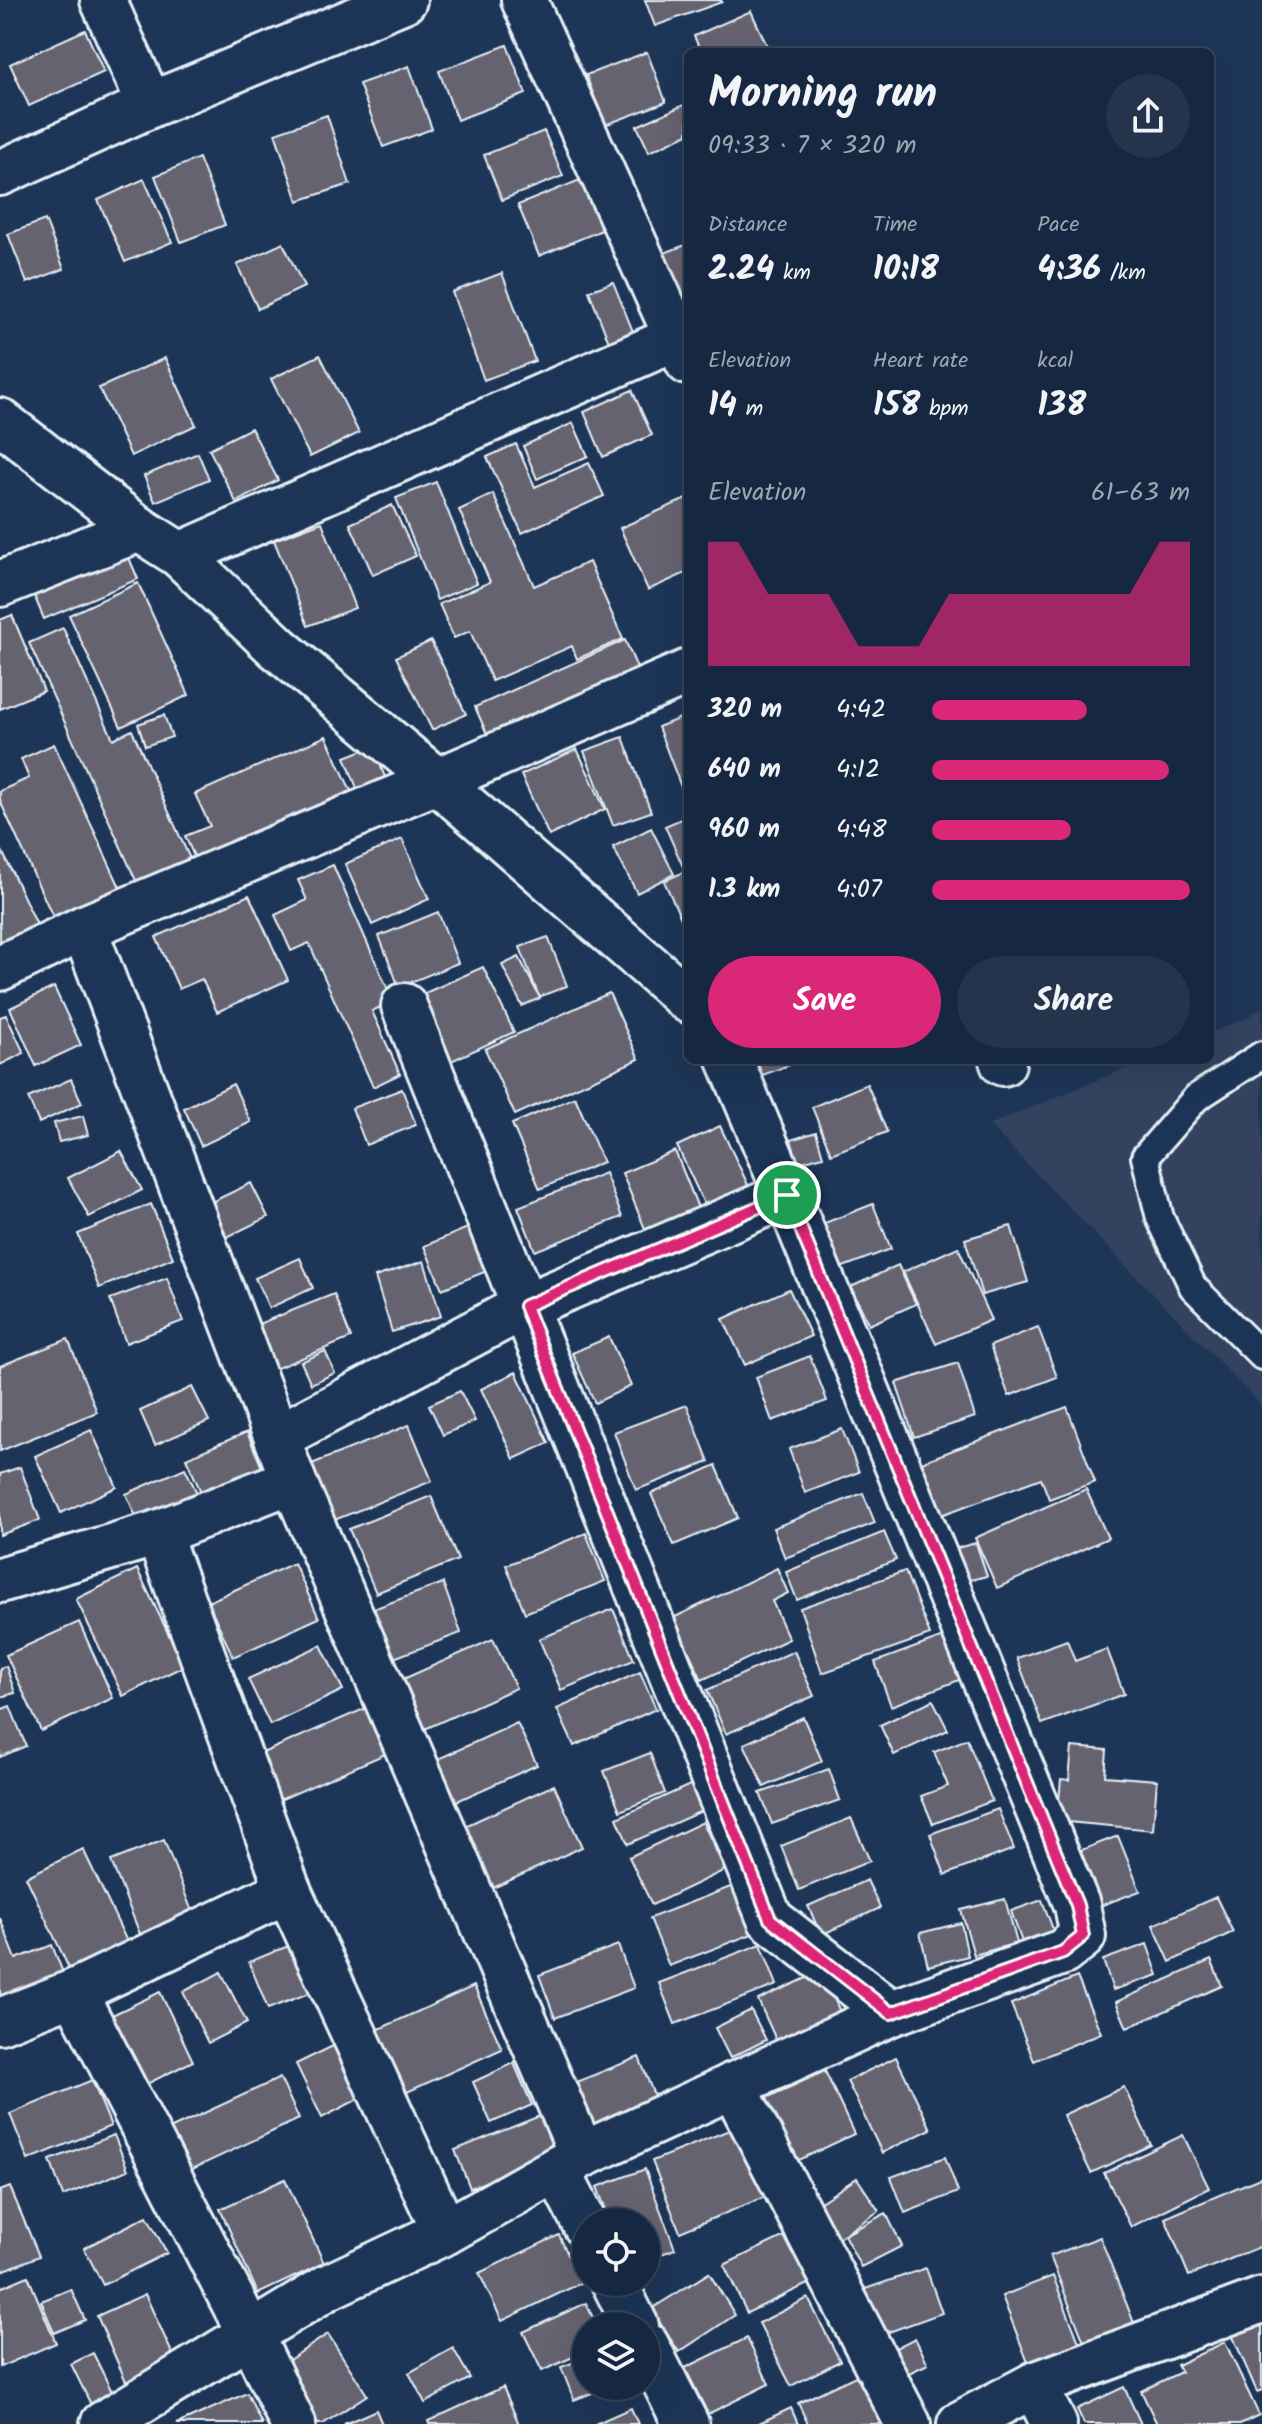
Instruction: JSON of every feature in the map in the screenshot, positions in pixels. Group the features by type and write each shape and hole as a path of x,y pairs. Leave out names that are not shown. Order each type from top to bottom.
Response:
{"street":[{"path":"103,0 150,105"},
{"path":"0,173 150,105 404,0"},
{"path":"180,555 684,344 524,0"},
{"path":"0,421 139,529 180,555 278,648 437,781 684,997"},
{"path":"0,584 139,529"},
{"path":"0,968 84,928 684,674"},
{"path":"84,928 293,1480 570,2162 582,2208"},
{"path":"404,1006 770,1919 891,2013"},
{"path":"103,2424 328,2287 445,2232 570,2162 891,2013 1063,1952 1083,1936 1077,1905 732,1064"},
{"path":"278,1437 525,1306 787,1195"},
{"path":"0,1580 158,1533 293,1480"},
{"path":"158,1533 288,1890 445,2232"},
{"path":"0,2021 74,1992 288,1890"},
{"path":"74,1992 293,2424"},
{"path":"733,2085 908,2424"},
{"path":"960,2424 1034,2385 1262,2300"},
{"path":"660,2373 686,2424"},
{"path":"1034,2385 1054,2424"}],"lane":[{"path":"1262,1055 1196,1098 1145,1157 1160,1218 1193,1287 1262,1356"}],"shaded area":[{"path":"1262,1007 1262,1406 989,1125 1135,1064 1214,1064 1214,1031 1246,1018"}],"building":[{"path":"645,0 721,0 722,2 655,26"},
{"path":"751,11 768,48 699,48 694,36"},
{"path":"85,30 104,72 29,106 10,64"},
{"path":"507,45 526,94 457,120 439,71"},
{"path":"647,52 666,102 605,125 586,75"},
{"path":"409,66 432,129 383,147 359,84"},
{"path":"684,105 684,136 649,152 637,126"},
{"path":"327,115 350,184 298,201 275,133"},
{"path":"544,131 563,176 502,200 484,155"},
{"path":"199,158 225,225 181,242 155,176"},
{"path":"144,179 172,242 125,262 98,200"},
{"path":"580,180 602,230 539,256 518,205"},
{"path":"45,220 64,269 27,283 8,234"},
{"path":"283,243 304,287 258,309 237,265"},
{"path":"684,246 684,306 664,253"},
{"path":"502,273 535,361 484,380 452,292"},
{"path":"613,282 640,349 615,358 589,291"},
{"path":"320,355 359,433 310,457 271,379"},
{"path":"165,358 196,425 131,456 99,388"},
{"path":"632,390 652,435 603,457 584,412"},
{"path":"573,423 588,456 537,479 523,446"},
{"path":"251,428 278,480 236,502 209,449"},
{"path":"516,444 535,487 589,463 604,496 522,533 487,457"},
{"path":"198,453 209,479 155,502 144,476"},
{"path":"436,482 477,583 437,600 396,498"},
{"path":"493,494 534,586 589,562 623,639 577,659 572,646 492,681 470,631 454,638 439,604 490,582 459,510"},
{"path":"684,500 684,574 648,590 620,528"},
{"path":"392,505 416,556 373,575 350,524"},
{"path":"322,522 355,608 308,626 274,540"},
{"path":"127,553 138,579 44,619 33,593"},
{"path":"138,583 189,695 121,727 69,615"},
{"path":"12,615 44,691 0,709 0,620"},
{"path":"63,628 113,739 132,730 195,870 142,894 29,643"},
{"path":"625,640 643,682 494,750 475,707"},
{"path":"431,641 466,714 432,730 396,657"},
{"path":"164,715 172,737 145,746 138,724"},
{"path":"684,717 684,795 658,727"},
{"path":"326,736 351,791 196,861 185,836 210,826 195,794"},
{"path":"623,737 651,812 613,825 584,751"},
{"path":"54,744 125,898 58,928 0,801 0,791 29,778 21,759"},
{"path":"373,746 388,785 360,796 345,757"},
{"path":"577,749 605,809 549,836 521,775"},
{"path":"684,818 684,869 665,826"},
{"path":"651,828 674,874 637,893 613,847"},
{"path":"402,839 429,899 372,925 345,864"},
{"path":"0,852 38,927 0,944"},
{"path":"333,865 393,1001 372,1011 400,1074 373,1087 309,943 291,951 275,915 307,900 298,880"},
{"path":"684,872 684,925 664,881"},
{"path":"249,895 288,980 217,1012 202,979 179,989 156,937"},
{"path":"438,912 458,963 399,987 379,936"},
{"path":"548,937 567,986 539,997 520,947"},
{"path":"519,957 540,998 522,1006 502,965"},
{"path":"483,967 514,1032 447,1063 416,997"},
{"path":"54,987 81,1045 36,1066 10,1008"},
{"path":"609,993 639,1059 515,1115 485,1049"},
{"path":"6,1015 24,1053 0,1065 0,1017"},
{"path":"756,1064 792,1064 760,1076"},
{"path":"71,1079 82,1103 39,1123 28,1098"},
{"path":"233,1084 251,1122 201,1146 184,1108"},
{"path":"867,1084 887,1132 831,1154 812,1107"},
{"path":"402,1089 416,1125 366,1145 352,1108"},
{"path":"575,1097 603,1162 540,1189 512,1124"},
{"path":"83,1116 88,1135 59,1142 54,1123"},
{"path":"720,1126 749,1187 706,1208 677,1146"},
{"path":"816,1132 823,1156 798,1163 791,1140"},
{"path":"121,1151 142,1190 89,1217 68,1178"},
{"path":"675,1151 703,1220 650,1241 622,1173"},
{"path":"605,1173 622,1217 535,1251 518,1207"},
{"path":"251,1183 268,1217 213,1244 195,1210"},
{"path":"151,1204 173,1258 99,1288 78,1234"},
{"path":"873,1204 891,1249 838,1269 822,1224"},
{"path":"1011,1226 1028,1282 982,1295 965,1239"},
{"path":"470,1227 487,1271 442,1289 424,1246"},
{"path":"958,1247 991,1320 936,1344 903,1272"},
{"path":"300,1258 313,1288 269,1308 255,1278"},
{"path":"424,1261 441,1316 392,1332 375,1277"},
{"path":"898,1265 916,1304 869,1325 851,1287"},
{"path":"167,1278 183,1321 126,1343 110,1299"},
{"path":"789,1289 811,1336 745,1365 723,1319"},
{"path":"334,1294 351,1338 265,1373 248,1328"},
{"path":"1038,1327 1057,1377 1009,1396 990,1346"},
{"path":"609,1337 631,1386 595,1403 572,1353"},
{"path":"68,1339 97,1412 0,1451 0,1366"},
{"path":"325,1351 335,1373 311,1384 301,1362"},
{"path":"810,1356 827,1401 772,1421 756,1377"},
{"path":"958,1363 975,1417 914,1437 896,1383"},
{"path":"516,1372 549,1443 514,1459 481,1389"},
{"path":"192,1387 209,1421 155,1445 140,1411"},
{"path":"460,1391 475,1421 443,1435 429,1405"},
{"path":"687,1405 709,1462 636,1490 614,1432"},
{"path":"1067,1407 1095,1482 1049,1499 1041,1478 931,1519 911,1466"},
{"path":"409,1425 432,1481 327,1523 304,1467"},
{"path":"842,1429 859,1472 805,1493 789,1449"},
{"path":"91,1430 117,1487 61,1513 35,1456"},
{"path":"247,1432 264,1472 204,1499 186,1458"},
{"path":"716,1465 738,1518 674,1545 651,1494"},
{"path":"20,1467 40,1520 0,1535 0,1474"},
{"path":"185,1468 200,1499 140,1526 126,1494"},
{"path":"1086,1489 1108,1538 997,1588 975,1538"},
{"path":"863,1493 875,1523 785,1558 773,1528"},
{"path":"431,1496 458,1560 376,1593 349,1529"},
{"path":"884,1532 896,1560 797,1600 786,1572"},
{"path":"586,1533 605,1581 525,1613 506,1565"},
{"path":"976,1543 987,1576 966,1581 957,1548"},
{"path":"294,1563 319,1618 233,1657 208,1602"},
{"path":"777,1568 788,1593 772,1601 789,1639 702,1680 673,1618"},
{"path":"137,1569 184,1666 123,1696 76,1599"},
{"path":"905,1571 930,1635 822,1673 800,1608"},
{"path":"443,1583 461,1633 391,1659 373,1609"},
{"path":"613,1609 634,1660 561,1690 539,1639"},
{"path":"79,1622 113,1698 41,1731 6,1655"},
{"path":"946,1636 962,1679 891,1706 875,1662"},
{"path":"493,1639 516,1688 414,1734 392,1684"},
{"path":"1067,1640 1075,1661 1107,1649 1124,1694 1042,1724 1017,1658"},
{"path":"321,1645 343,1690 270,1725 248,1679"},
{"path":"794,1651 814,1696 726,1734 707,1690"},
{"path":"6,1666 15,1693 0,1697 0,1668"},
{"path":"640,1672 656,1709 574,1746 557,1709"},
{"path":"933,1700 948,1730 894,1755 880,1725"},
{"path":"373,1705 392,1751 273,1803 253,1757"},
{"path":"10,1706 26,1746 0,1757 0,1710"},
{"path":"803,1717 822,1761 764,1787 744,1744"},
{"path":"517,1723 537,1765 444,1807 425,1765"},
{"path":"967,1739 992,1801 933,1824 921,1796 948,1786 934,1752"},
{"path":"1072,1747 1107,1750 1105,1776 1157,1780 1153,1830 1057,1821 1061,1779 1069,1780"},
{"path":"650,1753 665,1793 620,1811 604,1771"},
{"path":"829,1769 840,1800 772,1824 760,1793"},
{"path":"692,1784 704,1810 628,1844 617,1818"},
{"path":"554,1785 582,1847 478,1895 450,1833"},
{"path":"998,1809 1014,1849 945,1875 930,1834"},
{"path":"851,1818 870,1861 799,1890 781,1846"},
{"path":"703,1822 725,1870 652,1905 629,1857"},
{"path":"1118,1836 1140,1891 1092,1909 1071,1854"},
{"path":"164,1840 193,1914 140,1934 111,1861"},
{"path":"83,1849 131,1950 73,1977 26,1877"},
{"path":"867,1880 880,1908 821,1935 808,1906"},
{"path":"733,1886 752,1934 669,1966 650,1918"},
{"path":"1216,1897 1233,1932 1170,1962 1153,1925"},
{"path":"1005,1899 1017,1943 974,1955 961,1910"},
{"path":"1042,1900 1057,1940 1025,1951 1011,1911"},
{"path":"0,1918 16,1959 52,1945 67,1983 0,2010"},
{"path":"961,1923 968,1956 928,1966 920,1933"},
{"path":"293,1944 312,1992 268,2009 249,1962"},
{"path":"761,1944 777,1985 675,2024 659,1983"},
{"path":"1147,1944 1158,1975 1113,1990 1103,1960"},
{"path":"618,1945 634,1988 555,2018 539,1975"},
{"path":"1211,1960 1222,1986 1127,2028 1116,2002"},
{"path":"822,1971 841,2014 777,2042 758,2000"},
{"path":"221,1972 247,2023 208,2043 183,1992"},
{"path":"1077,1977 1101,2033 1034,2061 1011,2004"},
{"path":"474,1986 502,2049 394,2098 366,2035"},
{"path":"160,1992 193,2061 143,2086 110,2016"},
{"path":"751,2010 766,2040 730,2058 715,2028"},
{"path":"339,2043 364,2096 322,2118 296,2064"},
{"path":"639,2057 659,2108 587,2138 566,2086"},
{"path":"896,2057 931,2129 882,2153 847,2081"},
{"path":"514,2063 532,2105 491,2123 473,2082"},
{"path":"825,2071 854,2134 793,2163 764,2099"},
{"path":"280,2078 299,2119 182,2174 163,2132"},
{"path":"92,2080 111,2126 28,2160 10,2114"},
{"path":"1124,2087 1151,2145 1091,2173 1063,2115"},
{"path":"557,2109 573,2147 470,2188 455,2150"},
{"path":"739,2126 767,2196 680,2232 652,2161"},
{"path":"114,2135 128,2170 63,2196 50,2160"},
{"path":"1183,2135 1209,2188 1131,2227 1104,2173"},
{"path":"945,2157 958,2192 905,2213 891,2177"},
{"path":"645,2169 660,2208 605,2208 597,2187"},
{"path":"1262,2177 1262,2246 1189,2276 1165,2218"},
{"path":"857,2178 879,2211 835,2240 813,2207"},
{"path":"285,2179 324,2263 258,2294 220,2209"},
{"path":"10,2187 39,2256 0,2272 0,2191"},
{"path":"660,2209 675,2249 660,2255"},
{"path":"886,2213 902,2246 861,2267 844,2235"},
{"path":"147,2216 167,2253 103,2285 84,2248"},
{"path":"791,2233 814,2281 747,2313 724,2265"},
{"path":"559,2235 572,2263 572,2287 502,2321 479,2273"},
{"path":"1100,2237 1134,2323 1084,2342 1050,2256"},
{"path":"926,2268 942,2313 875,2337 859,2291"},
{"path":"709,2273 735,2315 679,2352 660,2323 660,2312 651,2309"},
{"path":"28,2276 56,2343 0,2367 0,2288"},
{"path":"1053,2276 1080,2345 1029,2365 1002,2296"},
{"path":"71,2289 85,2320 54,2333 41,2301"},
{"path":"145,2294 177,2364 128,2386 97,2316"},
{"path":"808,2298 840,2361 791,2386 759,2323"},
{"path":"586,2303 590,2312 572,2312 572,2357 542,2371 523,2332"},
{"path":"1262,2315 1262,2390 1257,2392 1230,2330"},
{"path":"328,2334 367,2395 323,2424 318,2424 280,2366"},
{"path":"747,2338 769,2384 708,2414 685,2368"},
{"path":"915,2338 928,2364 892,2381 880,2356"},
{"path":"1225,2342 1259,2415 1240,2424 1157,2424 1141,2391 1181,2372 1177,2365"},
{"path":"453,2348 470,2378 425,2403 409,2373"},
{"path":"93,2353 119,2406 97,2417 71,2364"},
{"path":"572,2363 572,2395 561,2367"},
{"path":"862,2373 886,2424 808,2424 798,2403"},
{"path":"503,2387 519,2424 429,2424 428,2421"},
{"path":"1124,2387 1141,2424 1084,2424 1077,2409"},
{"path":"247,2393 262,2424 177,2424"},
{"path":"631,2408 638,2424 595,2424"},
{"path":"791,2408 798,2424 757,2424"},
{"path":"376,2410 382,2424 344,2424"}],"route":[{"path":"787,1195 1077,1905 1083,1936 1063,1952 891,2013 770,1919 525,1306 787,1195"}]}
